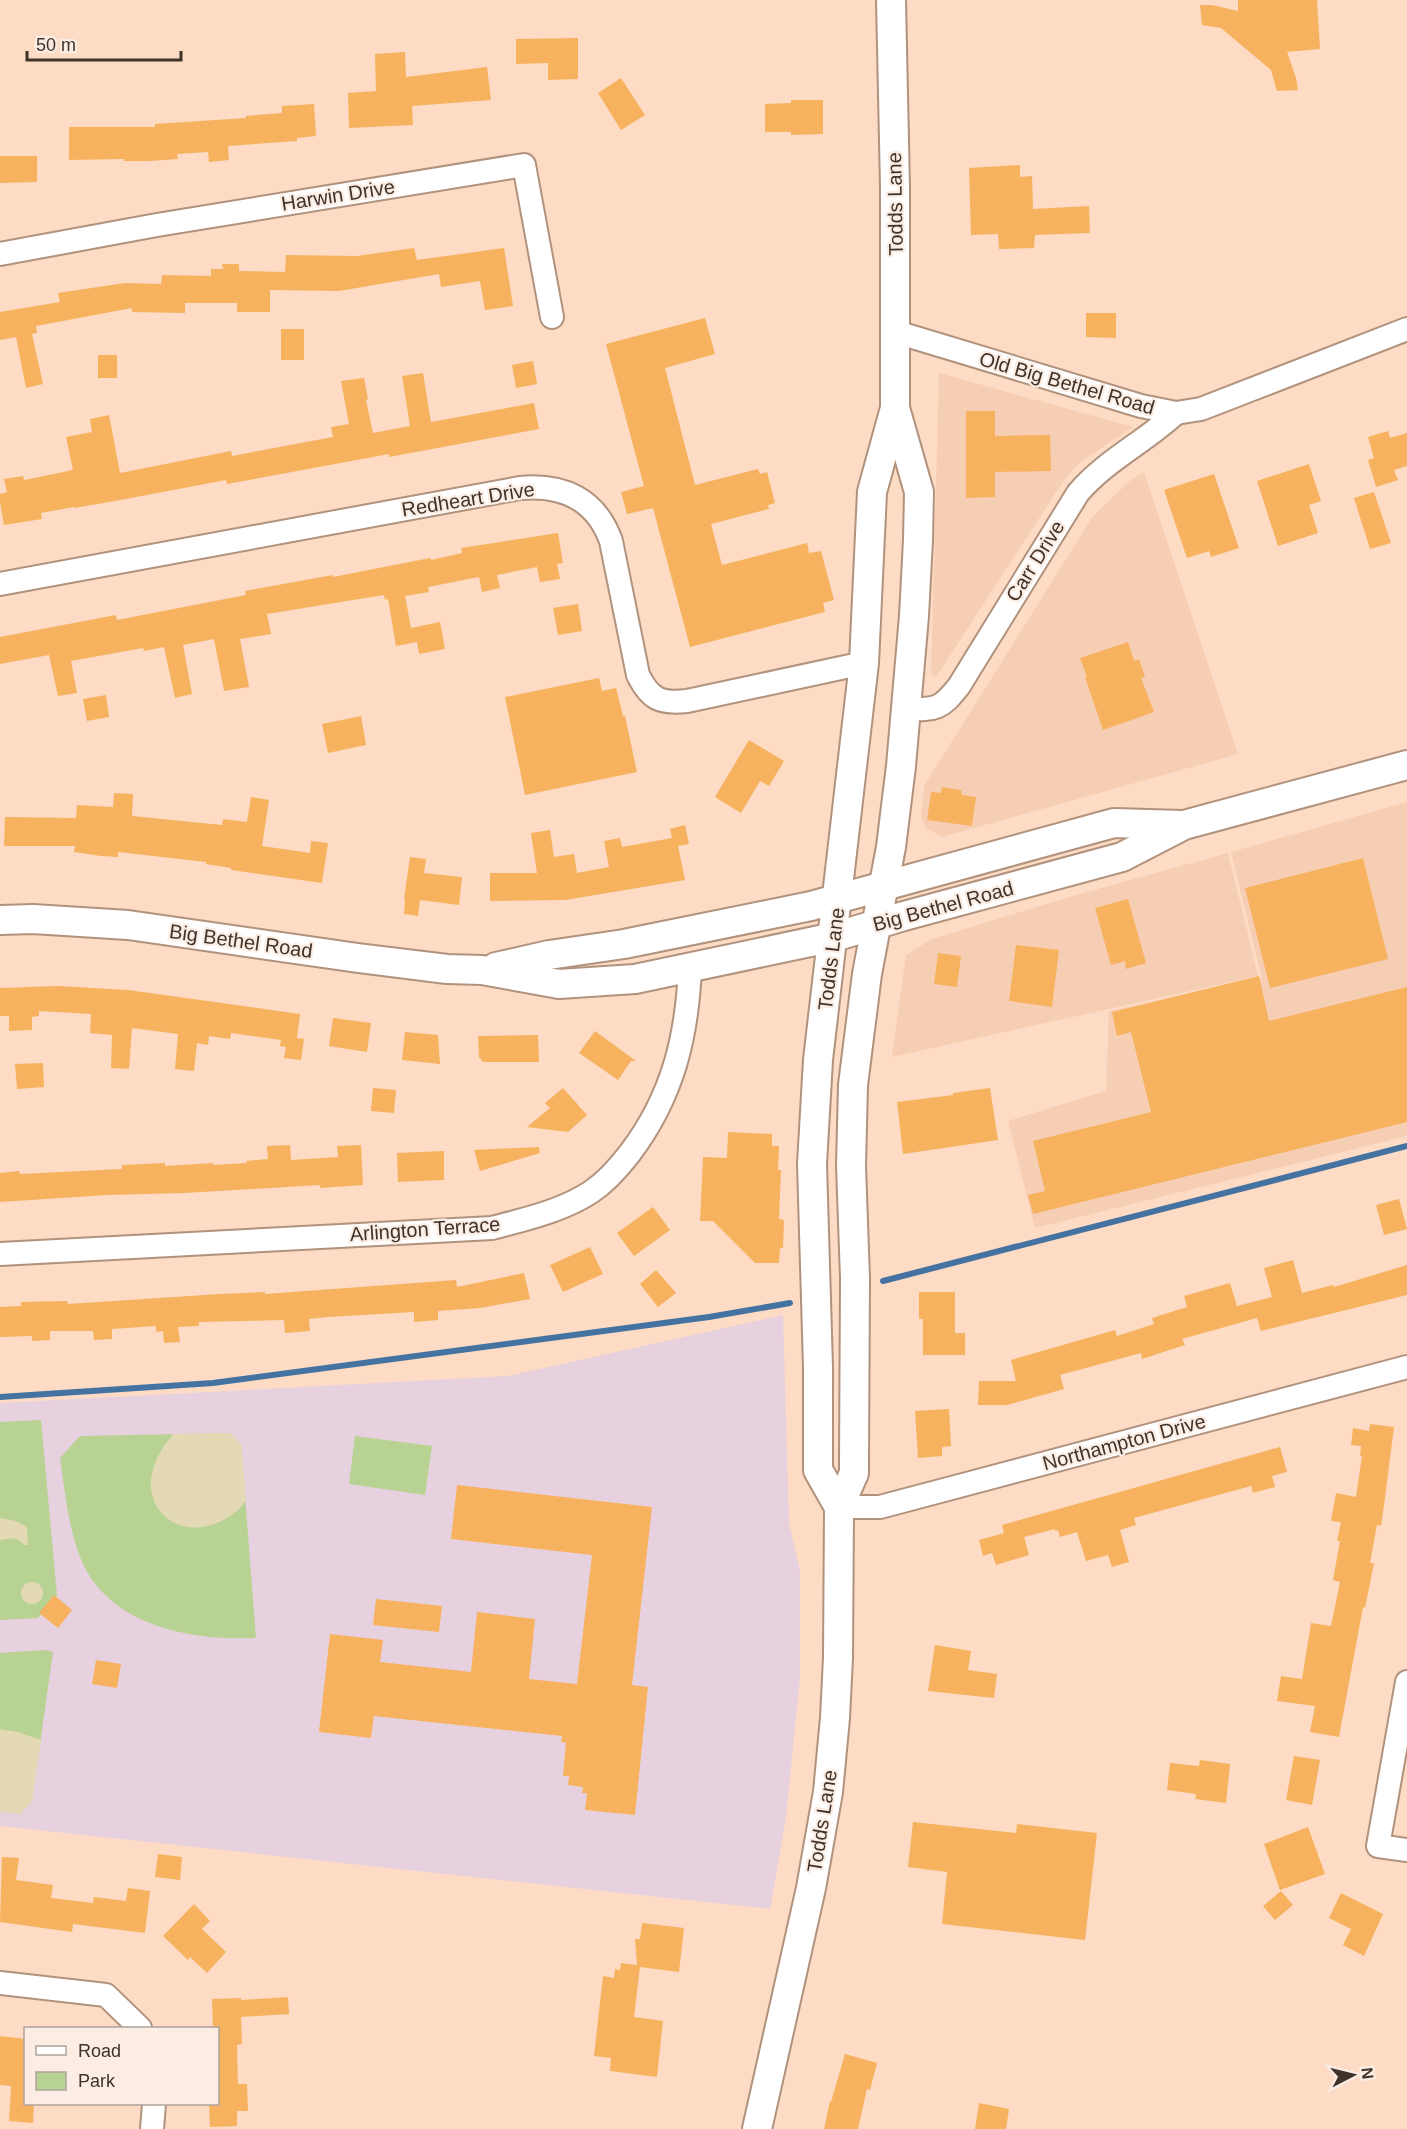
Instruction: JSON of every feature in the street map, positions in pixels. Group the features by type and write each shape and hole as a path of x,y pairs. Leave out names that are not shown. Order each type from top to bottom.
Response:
{"main road":[{"name":"Todds Lane","path":"839,1507 818,1470 817,1335 812,1202 813,1135 818,1060 864,663 872,492 895,408 891,0"},
{"name":"Todds Lane","path":"757,2129 811,1888 829,1782 836,1718 839,1507 854,1473 855,1278 851,1166 853,1097 866,983 893,831 907,709 914,616 919,492 895,408"},
{"name":"Big Bethel Road","path":"0,920 33,919 128,925 358,958 447,969 482,970 559,984 635,979 834,937 877,923 1122,857 1184,825 1407,765"},
{"name":"Big Bethel Road","path":"482,970 838,899 1114,823 1184,825"}],"street":[{"name":"Harwin Drive","path":"0,254 157,225 524,165 552,317"},
{"name":"Old Big Bethel Road","path":"896,332 1141,406 1176,413 1201,409 1407,329"},
{"name":"Carr Drive","path":"907,709 931,709 945,704 959,686 1078,493 1106,465 1148,437 1176,413"},
{"name":"Redheart Drive","path":"0,584 540,486 560,489 581,500 606,526 638,675 649,693 655,698 672,702 687,701 864,663"},
{"name":"Arlington Terrace","path":"0,1254 492,1228 542,1215 592,1191 621,1165 647,1131 666,1094 680,1049 688,1001 690,968"},
{"name":"Northampton Drive","path":"839,1507 880,1507 1407,1367"},
{"path":"1407,1682 1378,1846 1407,1850"},
{"path":"0,1983 106,1995 139,2027"},
{"path":"152,2129 154,2105"}],"shaded area":[{"path":"939,373 1133,427 1079,463 1062,483 936,677 931,675"},
{"path":"1144,472 1238,754 942,837 926,828 921,818 924,786 1093,516 1131,480"},
{"path":"1407,802 1407,1136 1035,1228 1008,1121 1106,1091 1109,1011 1262,978 1231,852"},
{"path":"1228,853 1258,976 892,1057 906,955 932,939 1069,897"},
{"path":"783,1315 789,1523 800,1571 800,1678 786,1818 770,1909 0,1826 0,1403 508,1376"}],"green space":[{"path":"41,1420 57,1595 38,1618 0,1620 0,1422"},
{"path":"230,1433 241,1444 256,1638 205,1636 179,1632 130,1614 110,1599 93,1580 80,1557 70,1521 60,1458 80,1436"},
{"path":"355,1436 432,1446 425,1495 349,1484"},
{"path":"45,1650 53,1652 32,1801 20,1814 0,1811 0,1653"}],"sand":[{"path":"230,1433 241,1444 246,1500 231,1516 210,1525 188,1527 168,1519 159,1510 153,1499 151,1488 155,1464 166,1443 174,1434"},
{"path":"0,1518 16,1521 27,1527 28,1545 15,1538 0,1540"},
{"path":"32,1582 40,1585 43,1593 40,1601 32,1604 24,1601 21,1593 24,1585"},
{"path":"0,1729 41,1740 32,1801 20,1814 0,1811"}],"building":[{"path":"1238,0 1317,0 1320,49 1287,52 1298,90 1277,91 1271,70 1221,28 1202,25 1200,5 1212,5 1238,11"},
{"path":"578,38 578,79 548,80 548,63 516,64 516,39"},
{"path":"405,52 406,77 487,67 491,100 412,106 413,125 349,128 348,93 376,91 375,54"},
{"path":"621,78 645,115 621,130 598,93"},
{"path":"791,100 823,100 823,134 791,135 791,132 765,132 765,104 791,103"},
{"path":"314,104 316,136 297,138 297,141 228,146 229,160 209,162 208,152 177,154 178,159 149,161 69,160 69,127 155,127 155,124 246,118 246,116 282,113 282,106"},
{"path":"0,156 37,156 37,182 0,183"},
{"path":"1020,165 1020,177 1032,176 1033,209 1089,206 1090,233 1035,235 1034,248 999,249 998,234 971,235 969,168"},
{"path":"414,248 417,260 504,248 513,306 485,310 480,281 441,287 439,274 339,291 270,290 270,312 237,312 237,303 185,303 185,313 132,312 132,308 36,326 37,333 32,334 43,384 26,388 16,337 0,340 0,312 60,302 58,293 125,283 161,284 162,275 211,276 211,269 223,269 222,264 239,264 239,271 285,272 286,255 357,256"},
{"path":"1086,313 1116,313 1116,338 1086,337"},
{"path":"705,318 715,354 665,368 695,485 758,469 760,474 767,472 775,503 768,505 769,509 711,524 722,565 807,543 809,553 821,551 834,600 823,603 825,612 690,647 653,508 627,514 621,492 644,486 606,344"},
{"path":"281,329 304,329 304,360 281,360"},
{"path":"98,355 117,355 117,378 98,378"},
{"path":"533,361 537,384 516,388 512,365"},
{"path":"423,373 431,422 534,403 539,429 389,457 389,454 227,484 226,480 74,507 41,513 42,519 4,525 0,494 7,492 4,479 23,476 24,480 73,470 66,437 92,432 90,419 109,415 120,473 231,451 232,456 333,437 331,427 349,424 341,381 364,378 373,433 410,426 402,376"},
{"path":"966,411 995,411 995,436 1050,435 1051,471 995,472 995,497 966,498"},
{"path":"1388,431 1390,438 1407,433 1407,466 1394,470 1398,480 1376,487 1368,460 1374,458 1368,437"},
{"path":"1309,464 1321,501 1309,505 1318,533 1278,546 1257,481"},
{"path":"1214,474 1239,548 1211,557 1209,551 1187,558 1164,490"},
{"path":"1374,492 1391,543 1370,549 1354,498"},
{"path":"558,533 563,563 557,564 560,579 540,582 537,567 497,575 500,588 482,592 479,577 428,587 429,592 405,596 411,628 440,622 445,649 419,654 417,642 396,646 388,599 385,600 384,595 267,614 271,634 240,639 249,687 224,691 214,639 183,645 192,694 175,698 164,647 144,651 143,648 71,661 77,693 58,696 49,655 0,664 0,637 116,615 117,620 246,595 245,591 430,558 431,560 462,553 461,548"},
{"path":"578,604 582,631 558,635 553,608"},
{"path":"1128,642 1134,661 1139,659 1145,677 1141,678 1154,712 1103,730 1080,658"},
{"path":"599,678 602,691 616,688 623,716 625,716 637,772 525,795 505,697"},
{"path":"106,695 109,717 87,721 83,699"},
{"path":"361,716 366,745 328,753 322,724"},
{"path":"749,740 784,761 769,786 760,781 741,813 715,797"},
{"path":"942,787 961,790 962,795 976,797 972,826 927,820 931,792 941,793"},
{"path":"114,793 133,794 132,816 222,825 223,819 247,822 251,797 269,800 262,846 310,853 311,841 328,843 322,883 231,870 231,868 206,864 206,862 118,852 118,857 74,852 75,846 4,846 5,817 76,818 77,805 113,807"},
{"path":"685,825 689,844 678,846 685,880 565,900 490,901 490,873 537,873 531,833 550,830 554,857 574,854 577,873 609,867 604,841 620,838 622,847 672,838 670,829"},
{"path":"410,857 426,859 424,873 462,877 459,905 420,900 418,916 404,914"},
{"path":"1363,858 1388,959 1270,988 1245,888"},
{"path":"1128,899 1146,963 1126,969 1125,961 1111,965 1095,908"},
{"path":"1016,945 1059,950 1052,1007 1009,1001"},
{"path":"938,953 961,956 957,987 934,984"},
{"path":"1259,976 1269,1021 1407,987 1407,1122 1033,1214 1028,1195 1045,1191 1033,1141 1151,1112 1131,1032 1117,1036 1112,1012"},
{"path":"58,986 128,990 300,1014 297,1038 304,1039 301,1060 284,1058 286,1047 280,1046 281,1040 231,1033 230,1039 209,1036 208,1045 197,1043 194,1071 175,1069 178,1034 132,1028 129,1069 111,1068 112,1035 90,1033 91,1014 39,1011 39,1016 32,1017 32,1030 9,1031 9,1016 0,1016 0,988"},
{"path":"333,1018 371,1023 367,1052 329,1046"},
{"path":"595,1031 636,1061 631,1061 618,1080 579,1053"},
{"path":"405,1032 438,1035 440,1064 402,1060"},
{"path":"538,1035 539,1062 483,1062 479,1057 478,1036"},
{"path":"43,1063 44,1087 17,1089 15,1064"},
{"path":"373,1088 396,1090 394,1113 371,1111"},
{"path":"563,1088 587,1115 568,1132 527,1127 550,1108 545,1103"},
{"path":"990,1088 998,1140 903,1154 897,1102"},
{"path":"728,1132 772,1134 772,1146 779,1146 778,1170 781,1170 779,1219 784,1220 783,1248 780,1248 779,1263 755,1263 713,1221 700,1221 703,1157 727,1158"},
{"path":"290,1145 291,1160 338,1157 337,1146 361,1145 363,1185 320,1188 320,1185 0,1202 0,1173 122,1169 122,1165 165,1163 165,1166 247,1163 246,1161 268,1159 267,1146"},
{"path":"539,1147 540,1153 480,1171 474,1150"},
{"path":"444,1151 444,1180 398,1182 397,1153"},
{"path":"1399,1199 1407,1229 1384,1235 1376,1205"},
{"path":"653,1207 670,1230 634,1256 617,1233"},
{"path":"590,1247 603,1274 563,1292 550,1265"},
{"path":"1293,1260 1302,1293 1333,1285 1334,1287 1407,1265 1407,1295 1261,1331 1257,1318 1182,1339 1185,1345 1142,1359 1141,1353 1060,1375 1064,1389 1007,1405 978,1405 979,1381 1016,1381 1011,1360 1115,1330 1117,1336 1154,1324 1152,1318 1187,1307 1184,1296 1230,1283 1237,1306 1272,1297 1264,1268"},
{"path":"656,1270 676,1293 658,1307 640,1284"},
{"path":"524,1273 530,1299 480,1308 438,1311 438,1320 414,1322 414,1312 328,1317 309,1319 310,1331 285,1333 284,1320 199,1322 199,1326 178,1327 180,1342 164,1343 163,1331 156,1332 156,1326 112,1329 112,1339 94,1340 93,1331 50,1331 50,1340 32,1341 32,1336 0,1337 0,1307 21,1306 21,1302 67,1301 68,1304 220,1294 265,1292 265,1294 456,1280 457,1287"},
{"path":"919,1292 955,1292 955,1333 965,1333 965,1355 923,1355 923,1319 919,1319"},
{"path":"949,1409 951,1446 942,1447 942,1456 918,1458 915,1411"},
{"path":"1370,1424 1394,1427 1381,1526 1377,1525 1370,1563 1374,1563 1365,1608 1363,1607 1339,1737 1310,1732 1315,1706 1277,1701 1281,1676 1302,1679 1311,1623 1331,1626 1340,1582 1333,1580 1341,1522 1331,1521 1336,1493 1356,1497 1362,1456 1360,1456 1361,1446 1351,1445 1353,1428 1369,1431"},
{"path":"1280,1447 1287,1472 1272,1476 1275,1487 1253,1493 1251,1486 1134,1518 1136,1525 1120,1530 1129,1562 1112,1567 1108,1555 1086,1561 1077,1532 1060,1537 1058,1530 1055,1531 1055,1529 1024,1537 1029,1555 996,1565 992,1553 983,1556 979,1540 1004,1533 1002,1525"},
{"path":"457,1485 652,1507 632,1685 648,1687 635,1815 585,1810 587,1793 582,1793 583,1787 568,1785 569,1776 563,1776 566,1743 561,1742 562,1736 374,1716 371,1738 319,1732 330,1634 383,1640 380,1662 471,1672 477,1612 535,1619 529,1679 577,1684 592,1555 451,1539"},
{"path":"54,1595 72,1610 58,1628 39,1613"},
{"path":"376,1599 442,1606 439,1632 373,1625"},
{"path":"935,1645 971,1651 968,1670 997,1674 994,1698 928,1691"},
{"path":"96,1660 121,1664 117,1688 92,1684"},
{"path":"1294,1756 1320,1760 1312,1805 1286,1800"},
{"path":"1200,1760 1230,1764 1226,1803 1195,1799 1196,1794 1167,1790 1170,1763 1199,1766"},
{"path":"913,1822 1016,1833 1017,1824 1097,1833 1085,1940 942,1924 947,1872 908,1867"},
{"path":"1308,1827 1325,1874 1280,1890 1264,1844"},
{"path":"158,1854 182,1857 180,1880 155,1877"},
{"path":"2,1857 19,1858 16,1880 53,1885 51,1898 93,1903 94,1897 126,1901 128,1888 150,1891 145,1933 73,1924 72,1932 0,1922"},
{"path":"1281,1891 1293,1905 1275,1920 1263,1906"},
{"path":"1341,1893 1383,1914 1364,1956 1343,1945 1351,1929 1329,1918"},
{"path":"194,1904 210,1921 202,1929 226,1952 207,1973 190,1957 188,1960 163,1936"},
{"path":"642,1923 684,1928 679,1972 640,1967 634,2017 663,2021 657,2077 610,2071 611,2058 594,2056 603,1976 614,1978 615,1969 620,1970 621,1963 637,1965 635,1939 640,1939"},
{"path":"288,1997 289,2014 241,2017 242,2044 237,2045 238,2084 247,2084 248,2111 237,2111 237,2126 210,2127 209,2105 219,2105 219,2027 213,2027 212,1999 241,1998 241,2000"},
{"path":"0,2036 24,2039 24,2105 34,2105 33,2123 9,2121 11,2086 0,2085"},
{"path":"845,2054 877,2063 870,2090 867,2089 858,2129 824,2129 830,2101"},
{"path":"979,2103 1009,2109 1006,2129 975,2129"}],"waterway":[{"path":"883,1281 1407,1146"},
{"path":"0,1397 213,1383 709,1317 790,1303"}]}
